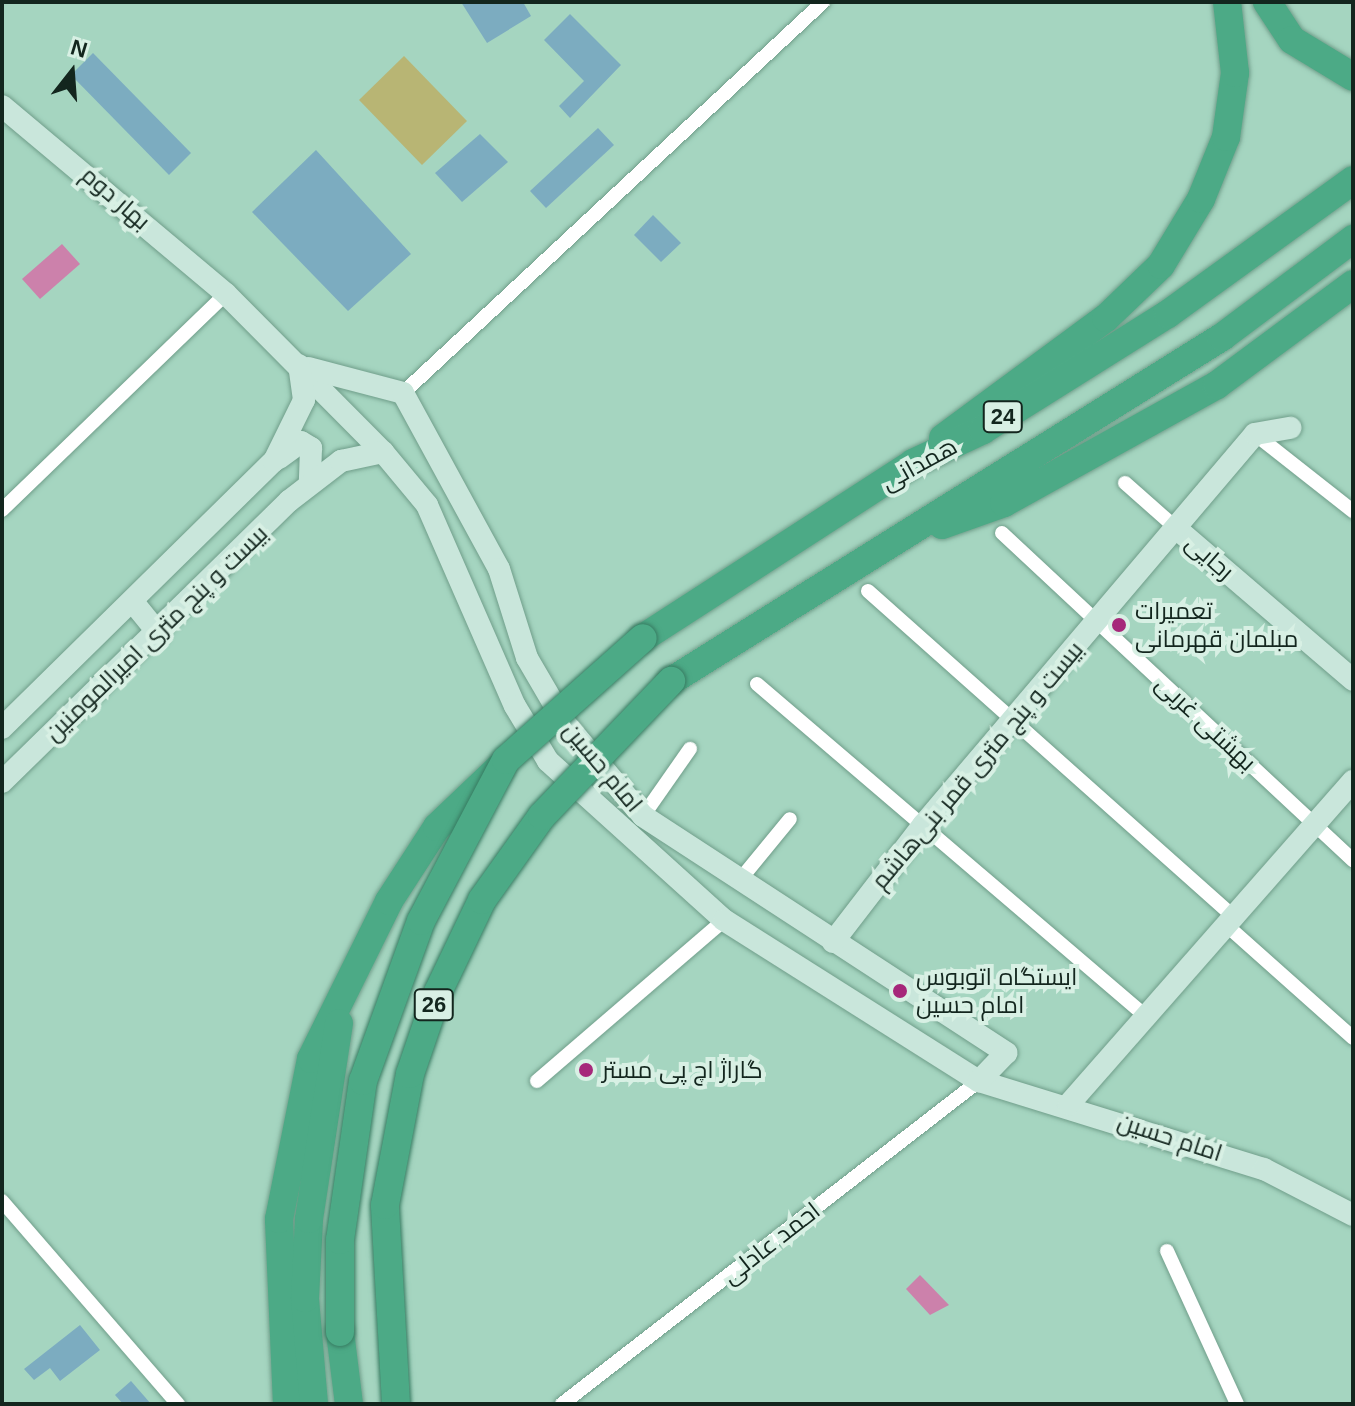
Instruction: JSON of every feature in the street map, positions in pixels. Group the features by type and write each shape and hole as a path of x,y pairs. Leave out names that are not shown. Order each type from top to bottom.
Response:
{"highway":[{"path":"913,463 1106,318 1161,265 1201,199 1226,137 1235,73 1227,2"},
{"path":"1267,2 1292,40 1353,77"},
{"name":"همدانی","path":"643,638 913,463 983,430 1168,314 1353,180"},
{"name":"همدانی","path":"671,681 1222,337 1353,239"},
{"path":"896,540 1004,503 1204,393 1353,284"},
{"name":"26","path":"349,1404 340,1332 346,1168 383,1011 421,921 506,760 643,638"},
{"name":"26","path":"396,1404 385,1205 410,1074 438,992 482,900 542,816 671,681"},
{"path":"287,1404 277,1268 285,1171 311,1059 350,976 437,827 506,760"},
{"path":"314,1404 305,1298 315,1145 350,976"}],"main road":[{"name":"بهار دوم","path":"2,106 226,294"},
{"name":"امام حسین","path":"226,294 383,452 427,505 515,706 548,761 724,920 979,1081 1069,1104 1264,1169 1353,1215"},
{"name":"امام حسین","path":"299,365 343,383 403,393 499,569 527,658 565,723 643,816 1006,1053 979,1081"},
{"path":"274,461 304,400 299,365"},
{"path":"1255,434 1290,428"},
{"name":"بیست و پنج متری قمر بنی‌هاشم","path":"833,942 923,825 1255,434"},
{"path":"274,461 301,442 311,448 310,483"},
{"name":"بیست و پنج متری امیرالمومنین","path":"2,782 159,634 310,483 341,461 383,452"},
{"name":"بیست و پنج متری امیرالمومنین","path":"2,728 274,461"},
{"name":"رجایی","path":"1177,529 1353,680"},
{"path":"133,602 159,634"},
{"path":"1069,1104 1142,1013 1353,781"}],"street":[{"path":"403,393 823,2"},
{"path":"2,510 226,294"},
{"path":"1255,434 1353,511"},
{"path":"1125,483 1177,529"},
{"name":"بهشتی غربی","path":"1002,533 1353,860"},
{"path":"868,591 1228,919 1353,1038"},
{"path":"757,684 1142,1013"},
{"path":"643,816 690,749"},
{"path":"739,881 790,819"},
{"path":"537,1081 724,920"},
{"name":"احمد عادلی","path":"562,1404 979,1081"},
{"path":"2,1201 178,1404"},
{"path":"1167,1251 1237,1404"}],"shaded area":[{"path":"404,56 467,121 422,165 359,100"},
{"path":"62,244 80,264 40,299 22,279"},
{"path":"920,1275 949,1305 930,1315 906,1289"}],"building":[{"path":"461,2 523,2 531,16 487,43"},
{"path":"570,14 621,65 570,118 559,106 584,81 544,40"},
{"path":"93,53 191,153 169,175 71,75"},
{"path":"598,128 614,145 546,208 530,191"},
{"path":"480,134 508,162 462,202 435,173"},
{"path":"316,150 411,254 348,311 252,212"},
{"path":"653,215 681,243 661,262 634,235"},
{"path":"80,1325 100,1350 60,1381 50,1368 34,1380 24,1369"},
{"path":"131,1381 151,1404 123,1404 115,1395"}],"place":[{"name":"تعمیرات مبلمان قهرمانی","path":"1119,625"},
{"name":"ایستگاه اتوبوس امام حسین","path":"900,991"},
{"name":"گاراژ اچ پی مستر","path":"586,1070"}]}
